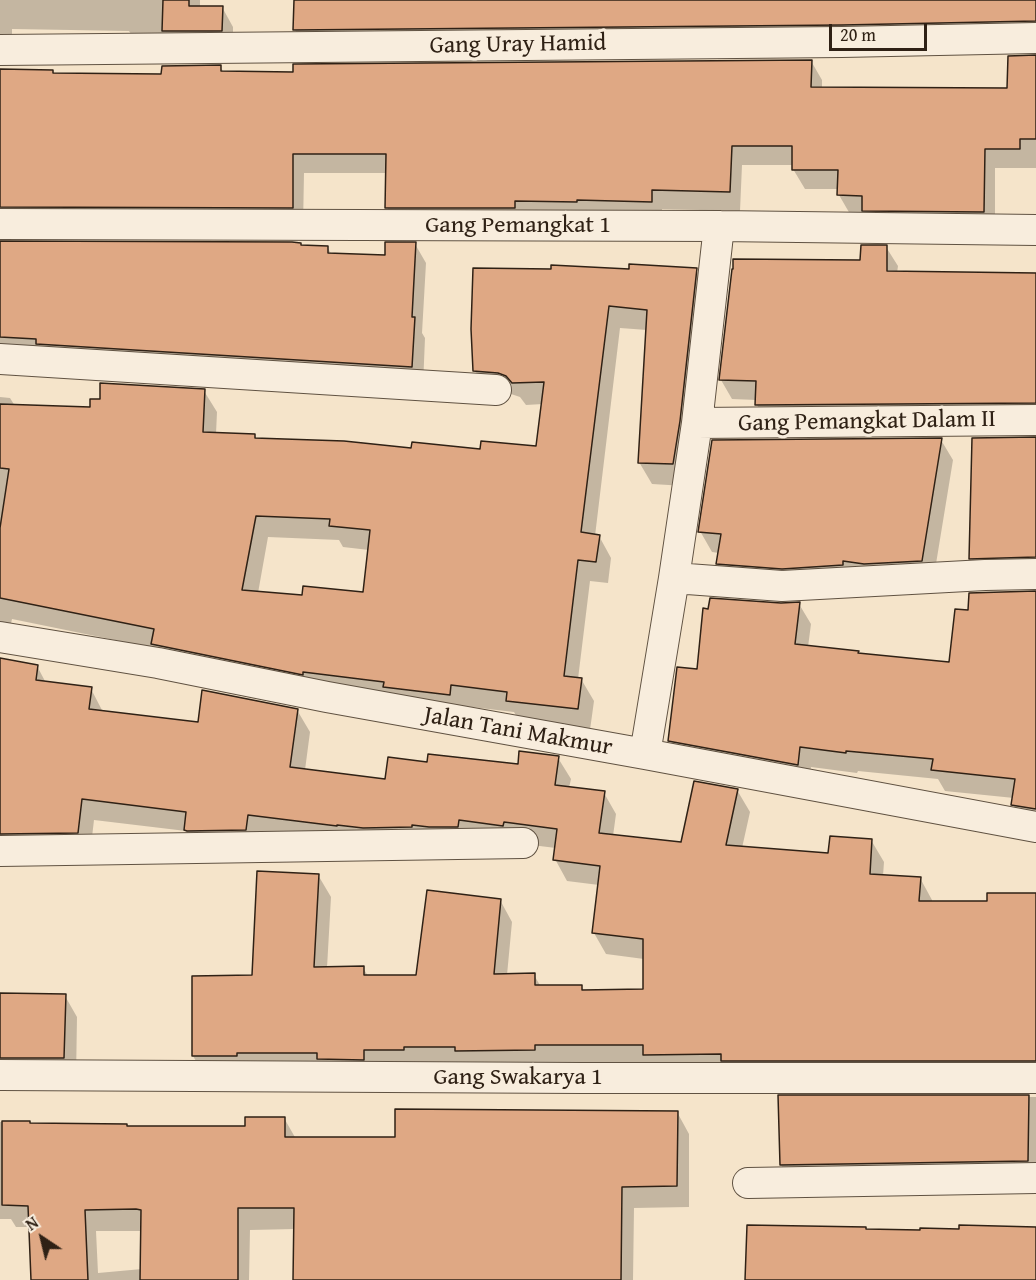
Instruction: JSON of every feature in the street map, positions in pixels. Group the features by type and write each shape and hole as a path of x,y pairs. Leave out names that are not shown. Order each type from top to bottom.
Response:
{"street":[{"name":"Gang Uray Hamid","path":"0,50 1036,38"},
{"name":"Gang Pemangkat 1","path":"0,224 719,226 1036,230"},
{"path":"645,754 697,423 719,226"},
{"path":"0,359 496,390"},
{"name":"Gang Pemangkat Dalam II","path":"697,423 1036,420"},
{"path":"674,578 782,586 1036,574"},
{"name":"Jalan Tani Makmur","path":"0,637 158,663 327,697 1036,827"},
{"path":"0,851 523,843"},
{"name":"Gang Swakarya 1","path":"0,1076 1036,1078"},
{"path":"748,1183 1036,1178"}],"building":[{"path":"163,0 189,0 189,6 223,6 222,31 162,31"},
{"path":"294,0 1036,0 1036,21 293,30"},
{"path":"1036,55 1036,139 1020,139 1020,149 985,149 984,212 862,211 862,196 837,195 838,170 792,170 792,146 732,146 730,192 652,190 652,202 515,201 515,208 385,208 386,154 293,154 293,208 0,207 0,69 53,70 53,73 161,74 162,66 221,65 221,71 293,72 293,64 812,60 811,87 1007,88 1008,56"},
{"path":"0,241 292,242 301,243 301,245 328,246 328,253 385,255 385,242 416,242 412,367 36,344 36,339 0,337"},
{"path":"861,245 887,245 887,271 1036,273 1036,403 755,405 756,381 719,380 733,259 860,260"},
{"path":"629,264 697,268 680,421 673,464 638,463 647,310 609,306 581,532 600,535 596,562 578,560 564,676 582,678 578,709 506,701 507,692 451,685 450,695 383,687 384,682 303,672 303,675 151,644 154,629 0,598 0,528 9,469 0,468 0,404 90,407 90,399 100,399 100,383 205,389 203,432 255,434 255,438 344,441 411,448 412,442 480,449 481,441 536,446 544,382 512,383 506,376 498,373 473,371 471,329 473,268 551,269 551,265 629,269","holes":["256,516 330,519 329,526 370,530 363,592 303,586 302,595 242,590"]},
{"path":"1036,437 1036,557 969,559 972,438"},
{"path":"942,438 922,561 864,564 843,561 843,565 782,569 716,564 721,534 698,532 712,440"},
{"path":"1036,591 1036,809 1011,805 1015,779 931,770 933,759 846,751 846,753 800,747 798,765 668,741 677,667 697,669 703,608 708,609 710,598 781,603 800,602 795,644 949,662 955,609 968,610 969,593"},
{"path":"0,658 38,665 36,680 92,687 89,709 198,722 202,690 298,709 290,767 385,779 388,757 427,762 428,754 518,764 519,751 559,756 555,785 605,791 599,833 681,842 694,781 738,789 726,845 828,853 830,836 872,839 870,874 921,877 919,901 987,901 987,893 1036,893 1036,1061 721,1061 721,1054 643,1055 643,1045 535,1045 535,1050 455,1051 455,1047 404,1047 404,1050 364,1050 364,1060 317,1059 317,1053 237,1053 237,1056 192,1056 192,976 252,975 257,871 319,874 314,967 364,966 364,975 416,975 427,890 501,899 494,974 535,973 535,985 582,985 582,990 643,989 643,939 592,933 600,866 553,860 557,829 504,822 503,826 459,820 458,827 412,825 412,827 363,828 248,815 246,830 187,831 184,830 186,812 82,799 78,833 0,834"},
{"path":"0,993 66,994 64,1058 0,1058"},
{"path":"778,1095 1029,1095 1028,1161 780,1165"},
{"path":"395,1109 678,1111 677,1186 622,1187 621,1280 293,1280 294,1208 238,1208 238,1280 140,1280 141,1210 136,1209 85,1210 88,1280 31,1280 28,1206 2,1205 2,1121 127,1124 127,1126 245,1126 245,1117 285,1117 285,1137 395,1137"},
{"path":"747,1225 920,1230 920,1228 959,1229 959,1225 1036,1227 1036,1280 745,1280"}]}
